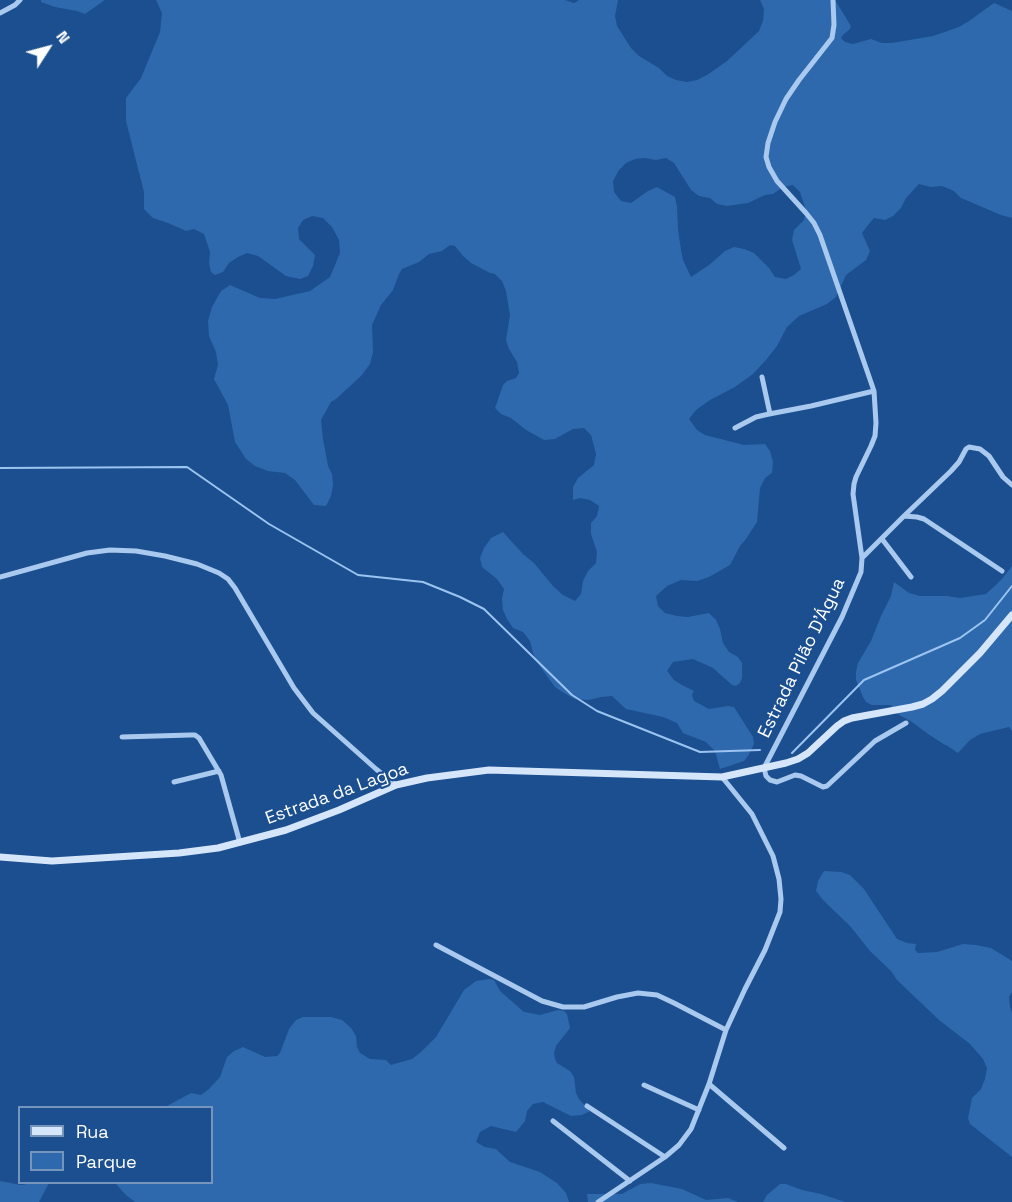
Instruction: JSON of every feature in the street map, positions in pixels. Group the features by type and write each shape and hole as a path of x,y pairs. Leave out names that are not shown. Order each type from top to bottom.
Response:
{"street":[{"path":"0,14 21,0"},
{"name":"Estrada Pilão D'Água","path":"764,768 842,617 861,572 862,558 853,494 856,477 875,436 874,391 817,228 777,182 766,156 775,122 786,99 832,38 833,0"},
{"path":"762,378 770,414"},
{"path":"735,428 756,417 874,391"},
{"path":"862,558 951,471 969,447 980,449 988,456 1003,477 1012,485"},
{"path":"904,516 924,519 1002,571"},
{"path":"882,539 911,577"},
{"path":"0,578 87,553 110,550 136,551 165,556 197,564 219,573 235,588 294,688 309,708 323,723 396,784"},
{"name":"Estrada da Lagoa","path":"0,856 27,860 62,860 179,853 218,848 286,830 339,810 396,784 489,770 722,777 764,768 798,759 844,721 912,707 932,699 980,653 1012,615"},
{"path":"764,768 766,776 777,782 795,775 823,787 827,786 875,741 906,723"},
{"path":"122,737 195,735 201,740 224,783 240,843"},
{"path":"174,782 219,771"},
{"path":"598,1202 664,1158 679,1145 691,1129 709,1084 726,1030 780,912 779,879 773,856 752,814 722,777"},
{"path":"436,945 542,1001 562,1007 584,1007 638,993 657,995 726,1030"},
{"path":"709,1084 784,1148"},
{"path":"644,1085 699,1110"},
{"path":"587,1106 664,1158"},
{"path":"553,1121 630,1181"}],"green space":[{"path":"41,0 105,0 85,14 55,7"},
{"path":"156,0 565,0 574,3 579,0 618,0 615,16 617,26 631,48 667,76 687,82 707,75 727,61 759,31 764,9 760,0 835,0 851,26 841,38 853,44 871,39 882,43 892,43 933,36 959,27 994,3 1012,11 1012,218 961,198 954,191 942,186 931,187 919,184 893,216 885,220 874,218 862,233 870,251 866,260 846,275 836,297 827,304 799,316 787,327 777,346 753,374 735,387 710,400 696,410 689,419 697,430 705,435 744,445 765,444 773,462 772,473 765,478 760,488 757,522 730,565 697,581 681,580 667,586 656,596 658,606 665,613 688,617 709,613 716,620 723,643 729,652 738,657 742,663 742,678 736,686 713,668 693,659 673,662 667,671 674,680 694,691 692,695 694,701 709,709 734,707 753,737 754,744 744,761 720,769 715,751 706,742 683,733 677,723 663,717 626,709 612,696 589,700 575,699 564,693 555,687 539,665 530,641 523,632 513,628 507,619 503,610 504,589 497,579 482,567 480,558 484,548 491,538 503,532 553,586 563,595 575,601 581,594 583,581 588,571 596,563 597,552 591,534 591,523 597,516 599,506 590,500 580,498 573,500 573,487 578,478 594,465 596,454 591,435 584,428 573,429 555,439 544,440 495,408 503,385 516,378 519,373 517,362 506,340 510,315 506,291 502,281 495,274 471,263 455,246 450,245 442,251 429,254 419,262 402,269 393,290 381,305 372,325 373,352 370,364 361,376 331,402 321,420 333,485 326,506 314,505 295,480 285,473 268,471 255,466 246,459 235,442 228,405 214,379 218,365 216,352 209,336 208,321 212,307 221,291 230,285 260,298 275,299 310,291 330,277 340,253 339,240 332,227 323,218 312,216 303,220 298,228 299,239 315,255 308,276 300,279 286,276 258,256 247,253 229,263 223,272 215,275 211,272 210,252 204,234 194,229 186,231 153,218 144,209 144,192 126,121 126,98 141,78 160,32 162,13","holes":["666,158 674,163 691,190 699,196 710,198 717,204 727,206 748,203 773,194 783,187 793,185 800,192 806,210 804,220 794,230 792,240 801,269 786,279 775,277 754,253 734,247 725,251 691,277 683,260 675,197 657,187 631,203 621,201 614,192 613,181 626,163 635,159"]},
{"path":"1012,566 1012,731 1009,727 980,734 970,740 958,753 894,712 891,705 872,705 866,702 856,680 858,663 871,641 891,596 894,582 909,593 920,596 960,598 986,594"},
{"path":"824,871 850,875 864,889 897,939 916,944 915,950 918,953 937,952 963,944 976,945 991,948 1012,961 1012,992 1009,997 1012,1013 1012,1157 970,1124 968,1118 972,1098 981,1089 985,1079 987,1068 983,1059 970,1044 939,1020 897,980 850,926 823,900 816,891 818,881"},
{"path":"494,980 500,991 524,1012 540,1015 558,1010 567,1014 570,1028 556,1046 555,1059 557,1063 570,1071 574,1077 579,1099 590,1111 582,1115 571,1116 543,1102 533,1104 527,1111 525,1121 516,1132 491,1126 480,1132 476,1142 496,1149 510,1162 540,1172 557,1183 566,1193 569,1202 135,1202 116,1184 213,1184 213,1106 167,1106 191,1093 201,1095 209,1089 220,1077 227,1057 234,1051 243,1047 265,1057 277,1056 289,1029 296,1020 303,1017 331,1017 342,1020 351,1028 356,1036 360,1053 370,1059 386,1060 391,1065 412,1059 436,1037 464,990 476,981"},
{"path":"0,1181 21,1185 48,1184 39,1202 0,1202"},
{"path":"651,1183 682,1189 706,1200 728,1198 738,1202 588,1202 587,1194 622,1194 640,1184"},
{"path":"780,1184 845,1202 763,1202 767,1195"}],"waterway":[{"path":"0,468 187,467 269,524 358,575 423,582 484,609 572,695 597,711 700,752 760,750"},
{"path":"792,753 864,680 960,638 985,620 1012,586"}]}
